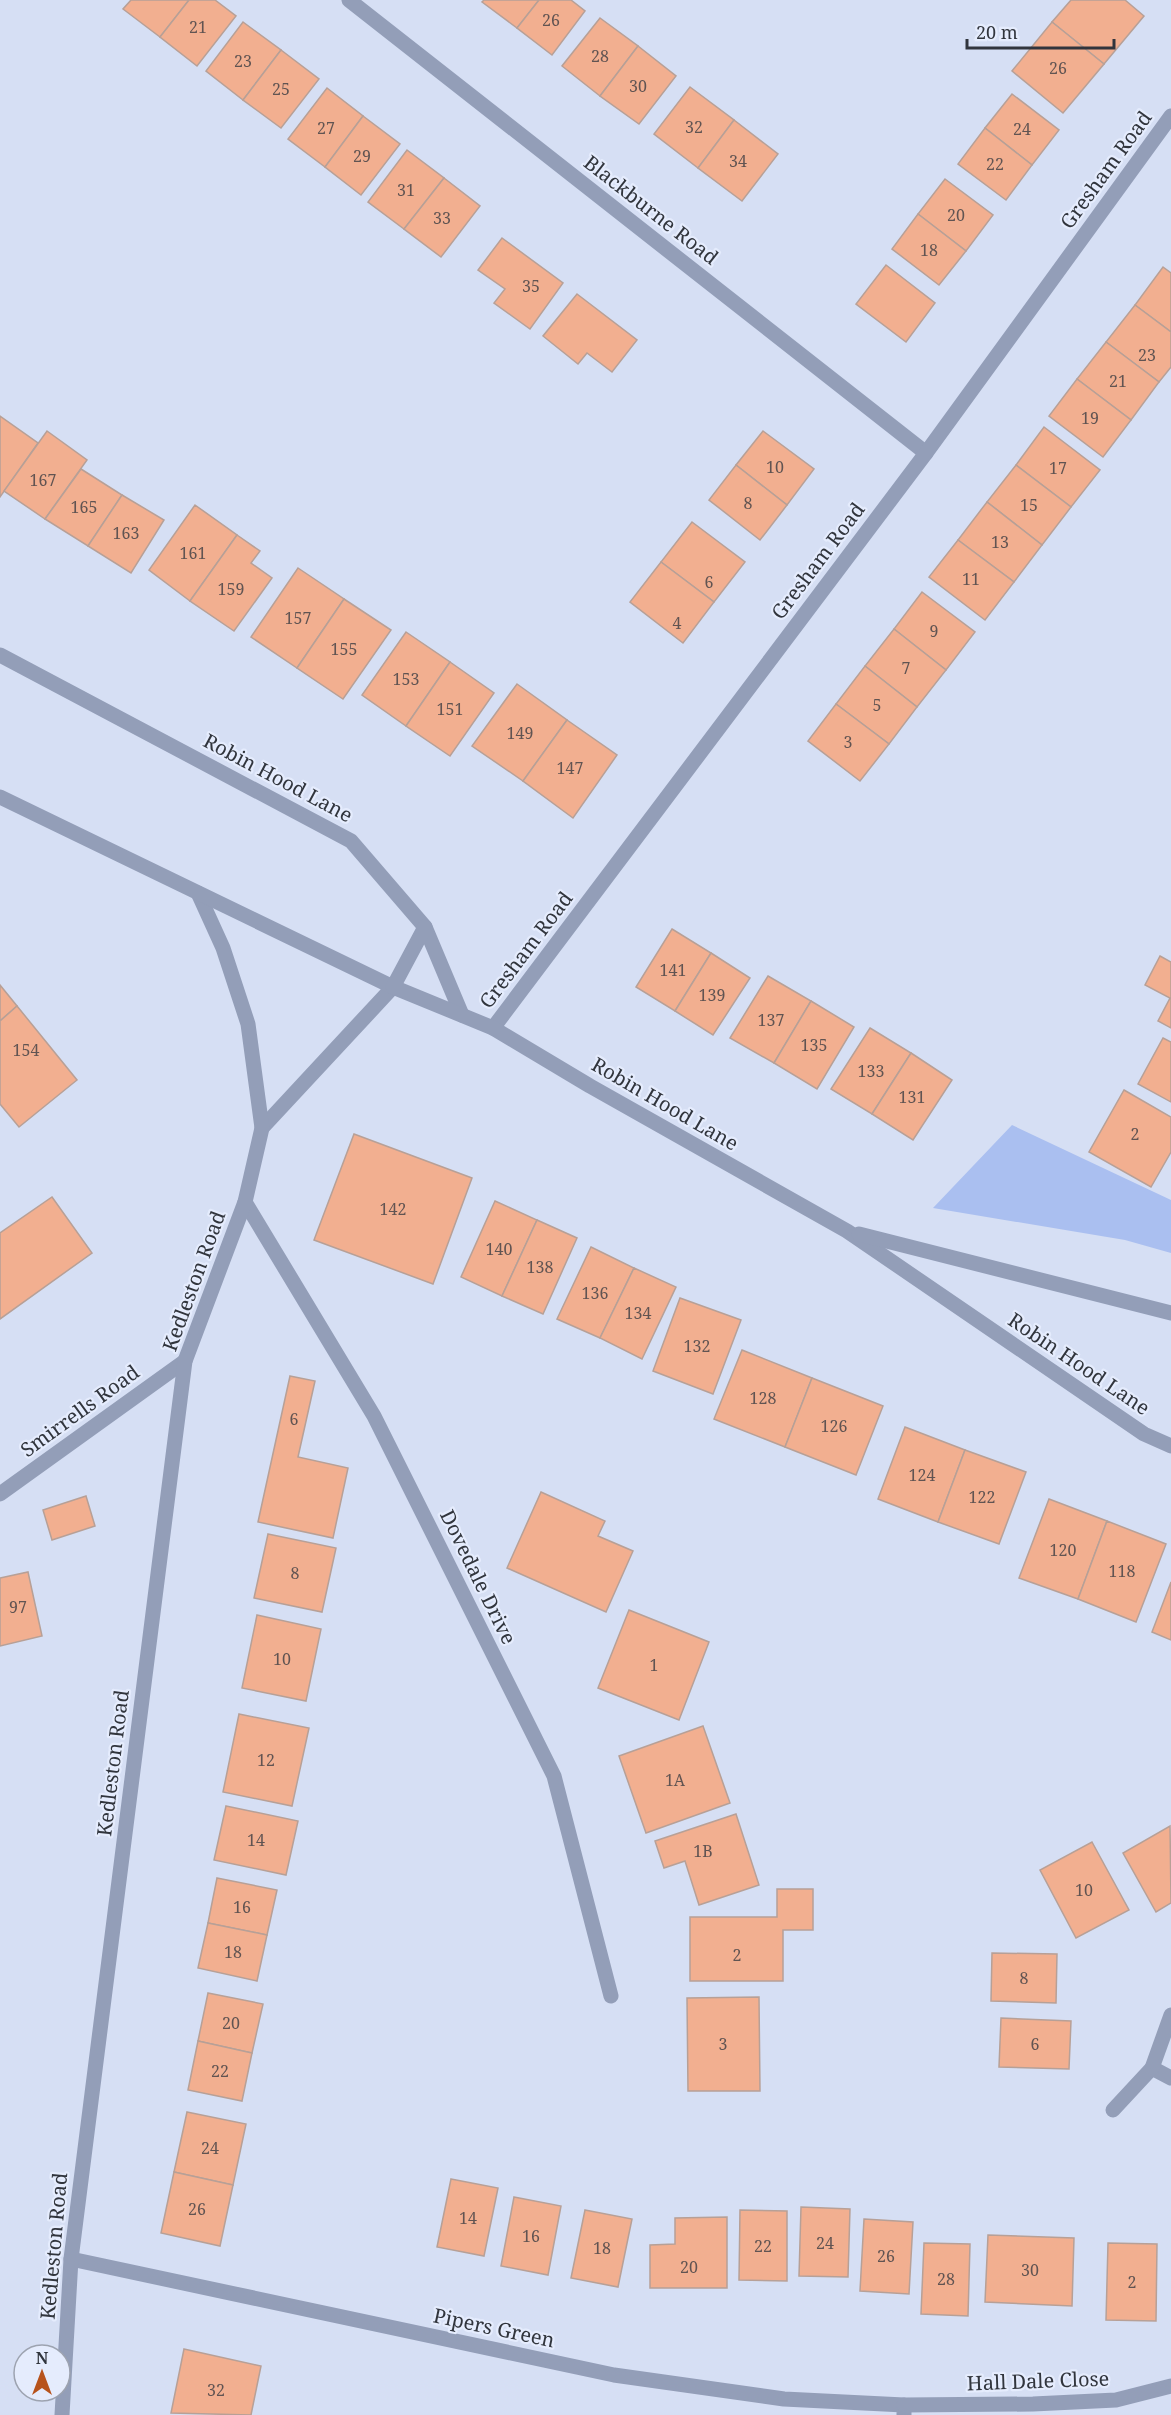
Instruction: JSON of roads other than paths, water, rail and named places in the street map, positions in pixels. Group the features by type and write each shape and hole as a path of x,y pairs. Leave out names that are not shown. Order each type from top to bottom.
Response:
{"street":[{"name":"Blackburne Road","path":"349,0 926,453"},
{"name":"Gresham Road","path":"494,1028 926,453 1171,116"},
{"name":"Robin Hood Lane","path":"0,655 351,841 425,927 462,1016"},
{"name":"Robin Hood Lane","path":"0,797 393,987 494,1028 590,1086 847,1232 1144,1434 1171,1446"},
{"name":"Kedleston Road","path":"62,2415 71,2259 185,1361 245,1202 262,1128 248,1024 223,948 198,893"},
{"name":"Kedleston Road","path":"262,1128 393,987 425,927"},
{"name":"Dovedale Drive","path":"245,1202 375,1416 554,1776 611,1996"},
{"name":"Robin Hood Lane","path":"847,1232 1171,1313"},
{"name":"Smirrells Road","path":"0,1494 185,1361"},
{"path":"1113,2110 1152,2068 1171,2015"},
{"path":"1152,2068 1171,2078"},
{"name":"Pipers Green","path":"71,2259 614,2375 784,2398 904,2410"},
{"name":"Hall Dale Close","path":"904,2410 1116,2400 1171,2386"}]}
